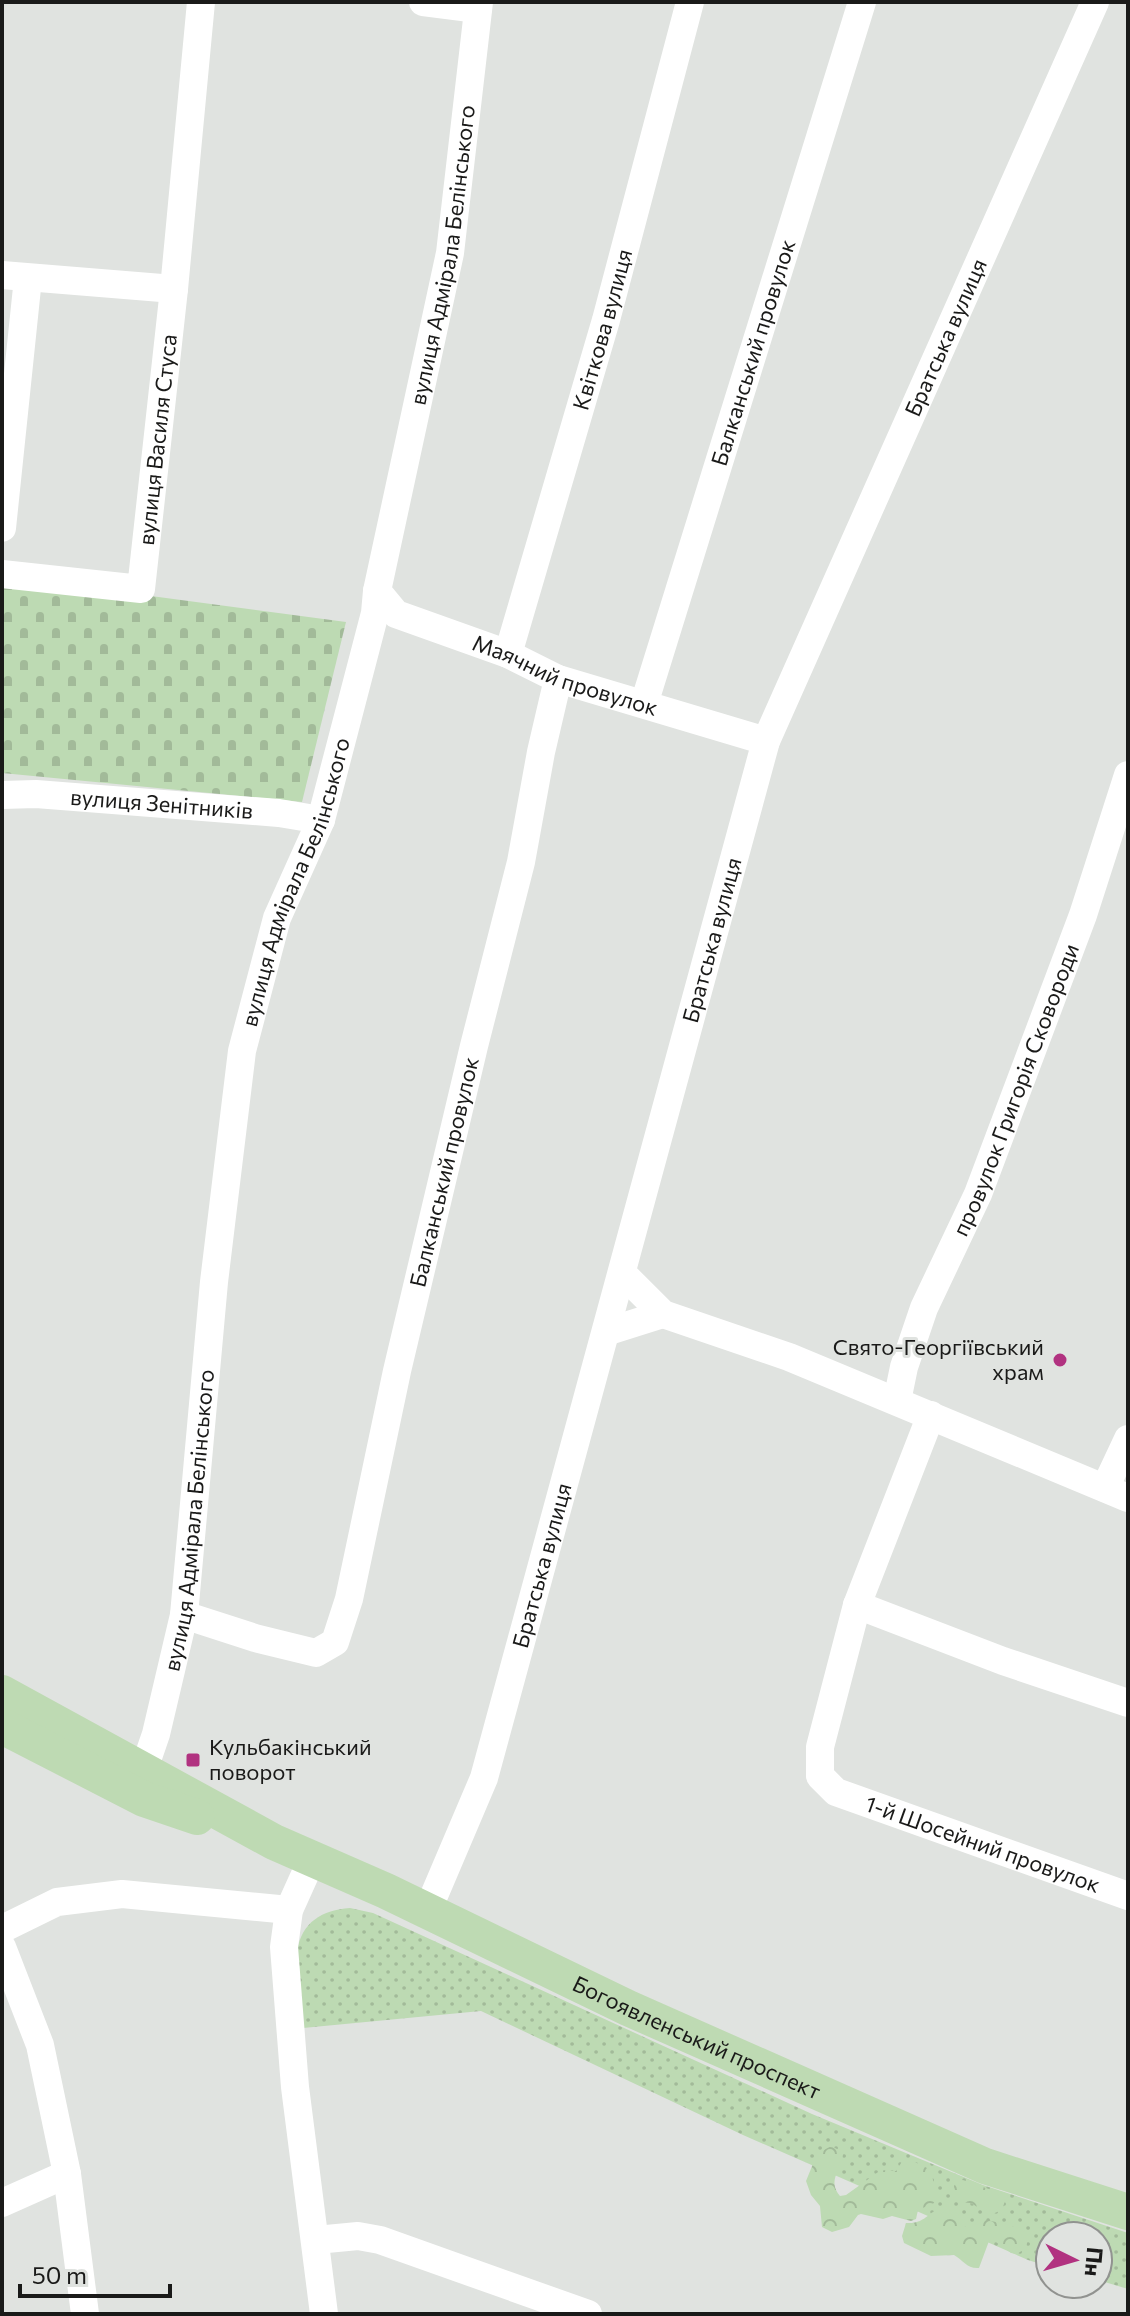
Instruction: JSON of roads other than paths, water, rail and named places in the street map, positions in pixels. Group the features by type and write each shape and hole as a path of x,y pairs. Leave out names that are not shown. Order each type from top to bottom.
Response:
{"main road":[{"name":"Богоявленський проспект","path":"2,1693 274,1842 655,2020 985,2166 1128,2212"},
{"name":"Богоявленський проспект","path":"2,1726 144,1799 274,1842"}],"street":[{"name":"вулиця Василя Стуса","path":"2,574 141,589 201,2"},
{"path":"423,2 478,5"},
{"name":"Квіткова вулиця","path":"508,654 606,320 690,2"},
{"name":"Балканський провулок","path":"644,704 862,2"},
{"name":"Братська вулиця","path":"427,1912 484,1778 766,741 1095,2"},
{"name":"вулиця Адмірала Белінського","path":"144,1769 159,1722 184,1615 214,1282 242,1051 277,918 321,820 375,613 377,591 450,253 478,5"},
{"path":"2,528 15,277 174,289"},
{"name":"Маячний провулок","path":"377,591 396,614 508,654 558,679 766,741"},
{"name":"Балканський провулок","path":"184,1615 255,1638 316,1653 335,1642 349,1599 397,1371 521,862 558,679"},
{"name":"провулок Григорія Сковороди","path":"897,1401 904,1367 924,1308 978,1194 1083,915 1128,775"},
{"name":"вулиця Зенітників","path":"2,795 82,797 279,813 321,820"},
{"path":"623,1274 663,1314 789,1357 1116,1493 1128,1439"},
{"path":"606,1332 663,1314"},
{"path":"931,1415 857,1605 1003,1661 1128,1703"},
{"name":"1-й Шосейний провулок","path":"857,1605 820,1747 820,1776 836,1792 1128,1896"},
{"path":"312,1859 289,1910 284,1947 295,2087 324,2314"},
{"path":"2,1929 57,1902 122,1894 289,1910"},
{"path":"2,1947 40,2045 67,2174 85,2314"},
{"path":"2,2203 67,2174"},
{"path":"316,2240 358,2236 380,2240 571,2311"}],"place":[{"name":"Свято-Георгіївський храм","path":"1060,1360"},
{"name":"Кульбакінський поворот","path":"193,1760"}]}
